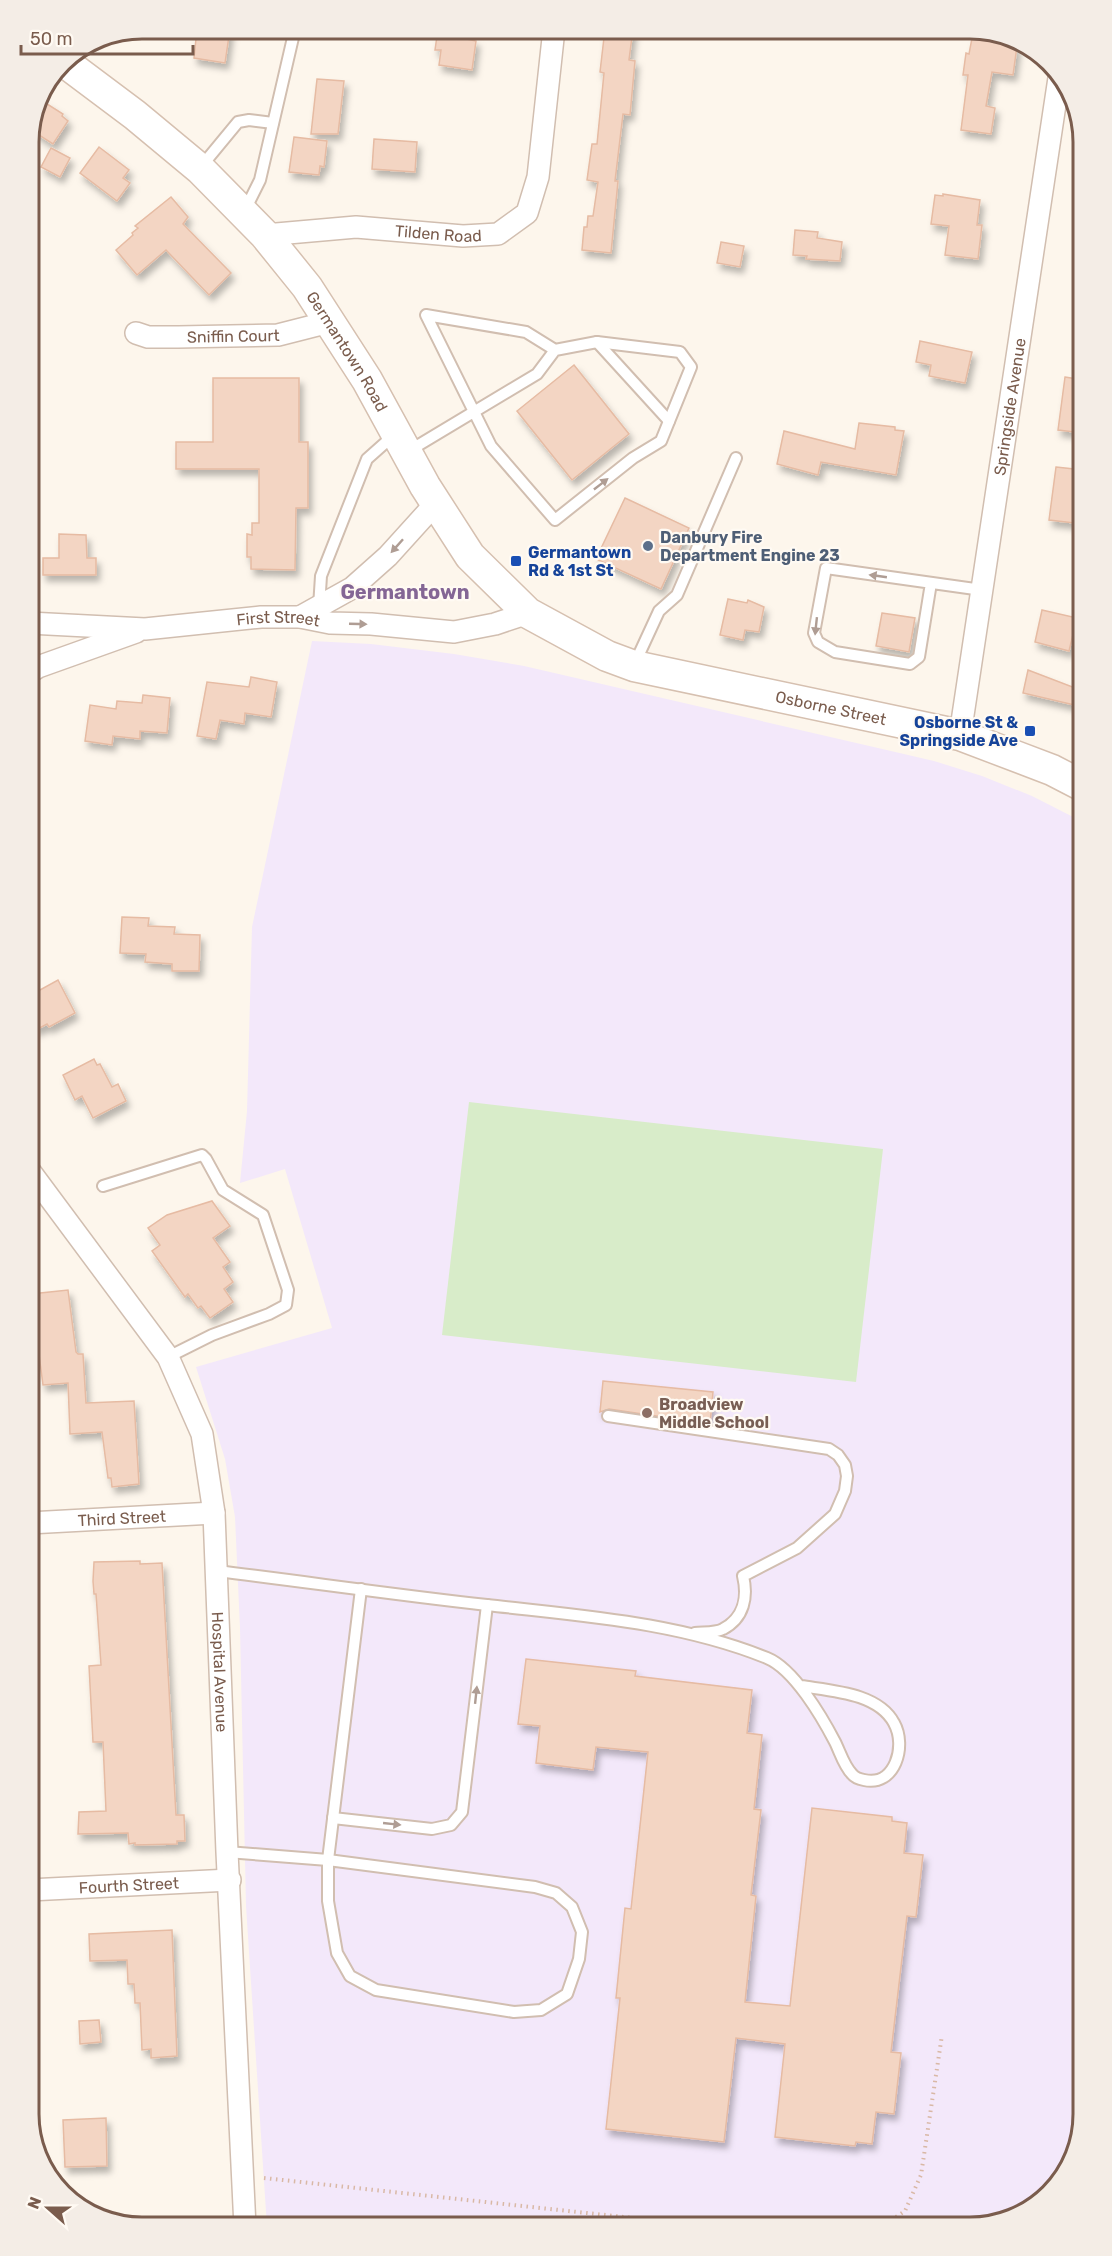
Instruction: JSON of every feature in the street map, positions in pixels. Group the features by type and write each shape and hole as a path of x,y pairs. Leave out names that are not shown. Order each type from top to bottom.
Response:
{"main road":[{"name":"Germantown Road","path":"72,67 135,115 200,169 265,235 307,287 367,380 436,503 470,556 528,613 620,661"},
{"name":"Osborne Street","path":"620,661 960,735 1052,770 1073,781"}],"street":[{"name":"Tilden Road","path":"265,235 356,227 463,236 498,234 527,213 538,177 553,39"},
{"name":"Springside Avenue","path":"960,735 1057,88"},
{"name":"Sniffin Court","path":"136,333 148,337 278,335 329,322"},
{"path":"300,617 352,588 388,556 436,503"},
{"name":"First Street","path":"39,624 145,629 261,617 300,617 330,623 371,624 454,632 495,624 528,613"},
{"path":"39,668 145,629"},
{"name":"Hospital Avenue","path":"39,1183 168,1357 202,1434 214,1513 245,2217"},
{"name":"Third Street","path":"39,1522 214,1513"},
{"name":"Fourth Street","path":"39,1889 230,1880"}],"lane":[{"path":"244,212 260,180 292,39"},
{"path":"200,169 238,122 249,120 273,123"},
{"path":"319,607 321,576 367,459 473,412 537,374 555,350 597,342 680,352 691,367 661,441 633,458 555,520 491,446 473,412 426,315 526,332 555,350"},
{"path":"597,342 669,421"},
{"path":"620,661 659,611 677,595 736,458"},
{"path":"931,583 919,657 916,662 904,664 835,652 818,642 814,633 826,568 982,590"},
{"path":"104,1185 202,1155 223,1190 263,1215 288,1290 286,1305 269,1314 212,1335 168,1357"},
{"path":"609,1416 828,1449 838,1455 845,1465 847,1476 845,1491 835,1514 797,1548 743,1576 747,1592 744,1604 734,1620 722,1630 692,1633"},
{"path":"217,1571 487,1605 603,1617 692,1633 770,1659 801,1686 831,1735 850,1773 858,1779 872,1782 882,1779 894,1768 899,1752 898,1730 889,1713 872,1702 801,1686"},
{"path":"227,1852 328,1860 535,1887 556,1893 572,1907 582,1932 579,1959 567,1994 541,2010 514,2012 376,1990 350,1976 337,1953 328,1901 328,1860 361,1589"},
{"path":"333,1818 432,1829 451,1825 462,1812 487,1605"}],"path":[{"path":"897,2217 905,2211 921,2175 942,2035"},
{"path":"243,2175 618,2217"}],"shaded area":[{"name":"Broadview Middle School","path":"312,641 371,644 454,654 524,666 934,761 982,776 1032,796 1073,817 1073,2114 1069,2140 1056,2171 1027,2200 990,2215 970,2217 266,2217 246,1906 240,1628 235,1517 225,1459 196,1367 332,1328 285,1169 240,1183 247,1111 252,927"}],"green space":[{"path":"469,1102 883,1149 856,1382 442,1335"}],"building":[{"path":"196,39 229,39 225,63 194,58"},
{"path":"437,39 476,41 472,70 439,65 441,50 435,50"},
{"path":"604,39 632,39 629,60 635,61 630,115 623,114 615,181 618,181 611,253 582,250 584,227 587,227 588,216 593,216 598,182 587,180 592,144 597,144 604,73 600,72"},
{"path":"972,39 991,41 1016,51 1013,75 992,72 986,106 995,108 991,134 961,130 968,75 963,75 966,53 969,54"},
{"path":"317,79 344,81 338,134 311,134"},
{"path":"47,104 63,114 62,116 68,121 53,144 39,135"},
{"path":"294,137 327,141 324,167 320,166 319,175 289,172"},
{"path":"374,139 417,142 415,172 372,169"},
{"path":"99,147 129,170 123,178 130,183 117,201 80,173"},
{"path":"51,148 70,158 60,177 41,167"},
{"path":"943,194 980,200 977,225 982,225 978,259 945,255 949,226 931,224 935,195 943,196"},
{"path":"171,197 188,217 183,224 231,273 209,295 166,250 137,275 116,250 133,235 132,233 138,228 135,226"},
{"path":"795,230 818,232 817,238 842,242 840,261 806,259 807,256 793,255"},
{"path":"721,242 744,246 740,267 717,263"},
{"path":"920,341 972,352 965,383 929,376 931,365 916,362"},
{"path":"574,365 629,434 572,480 517,411"},
{"path":"1065,377 1073,378 1073,432 1058,430"},
{"path":"213,378 299,378 299,442 308,442 308,508 296,508 295,570 251,569 251,557 247,557 247,534 252,535 252,523 259,523 259,469 176,469 176,442 213,442"},
{"path":"859,423 895,427 895,430 904,431 896,475 821,462 818,475 777,464 784,431 855,449"},
{"path":"1056,467 1073,469 1073,523 1049,520"},
{"path":"625,498 689,528 661,589 596,559"},
{"path":"59,534 86,535 87,558 96,558 96,575 43,575 43,558 59,558"},
{"path":"728,599 747,603 748,600 764,607 759,632 745,630 743,640 720,635"},
{"path":"1042,610 1073,617 1073,634 1069,651 1035,642"},
{"path":"882,613 915,618 909,652 876,646"},
{"path":"1028,670 1073,687 1073,705 1023,693"},
{"path":"251,677 277,682 271,717 245,713 244,724 220,720 216,739 197,736 207,682 249,687"},
{"path":"143,695 170,698 167,733 140,731 140,739 113,736 112,745 85,741 90,705 116,709 117,701 142,703"},
{"path":"122,917 149,918 148,926 175,927 174,934 200,935 199,971 172,971 172,964 145,962 146,954 120,953"},
{"path":"58,980 75,1013 49,1027 47,1024 39,1028 39,990"},
{"path":"94,1059 97,1065 100,1064 112,1087 118,1084 126,1101 93,1118 82,1096 75,1100 63,1075"},
{"path":"212,1201 230,1226 213,1238 230,1262 223,1267 233,1282 224,1289 233,1302 210,1318 201,1306 198,1308 188,1294 185,1297 152,1251 160,1245 148,1228 167,1215"},
{"path":"68,1290 76,1352 83,1354 86,1403 134,1401 139,1484 112,1487 111,1478 108,1478 102,1432 70,1434 68,1383 43,1385 39,1355 39,1293"},
{"path":"603,1381 713,1392 710,1424 609,1409 600,1412"},
{"path":"140,1561 140,1564 162,1563 176,1815 184,1815 185,1841 177,1841 177,1844 129,1844 128,1833 78,1834 79,1812 106,1811 103,1742 93,1742 89,1666 101,1665 93,1581 94,1562"},
{"path":"526,1659 636,1671 635,1676 752,1690 747,1733 762,1735 754,1809 761,1810 751,1895 756,1896 745,2002 790,2006 812,1808 892,1817 892,1821 907,1823 904,1853 923,1855 916,1917 907,1916 891,2052 901,2053 894,2114 876,2112 872,2144 856,2142 855,2146 775,2137 785,2044 736,2038 724,2142 606,2129 620,1998 616,1998 625,1908 631,1909 648,1752 596,1747 593,1770 536,1763 540,1726 518,1724"},
{"path":"172,1930 177,2056 151,2058 151,2049 142,2050 140,2003 135,2003 134,1984 128,1984 127,1960 90,1961 89,1934"},
{"path":"99,2020 101,2042 80,2044 79,2021"},
{"path":"106,2118 107,2166 65,2167 63,2120"}],"place":[{"name":"Danbury Fire Department Engine 23","path":"648,546"},
{"name":"Germantown Rd & 1st St","path":"516,561"},
{"name":"Osborne St & Springside Ave","path":"1030,731"},
{"name":"Broadview Middle School","path":"647,1413"}],"district":[{"name":"Germantown","path":"405,592"}]}
